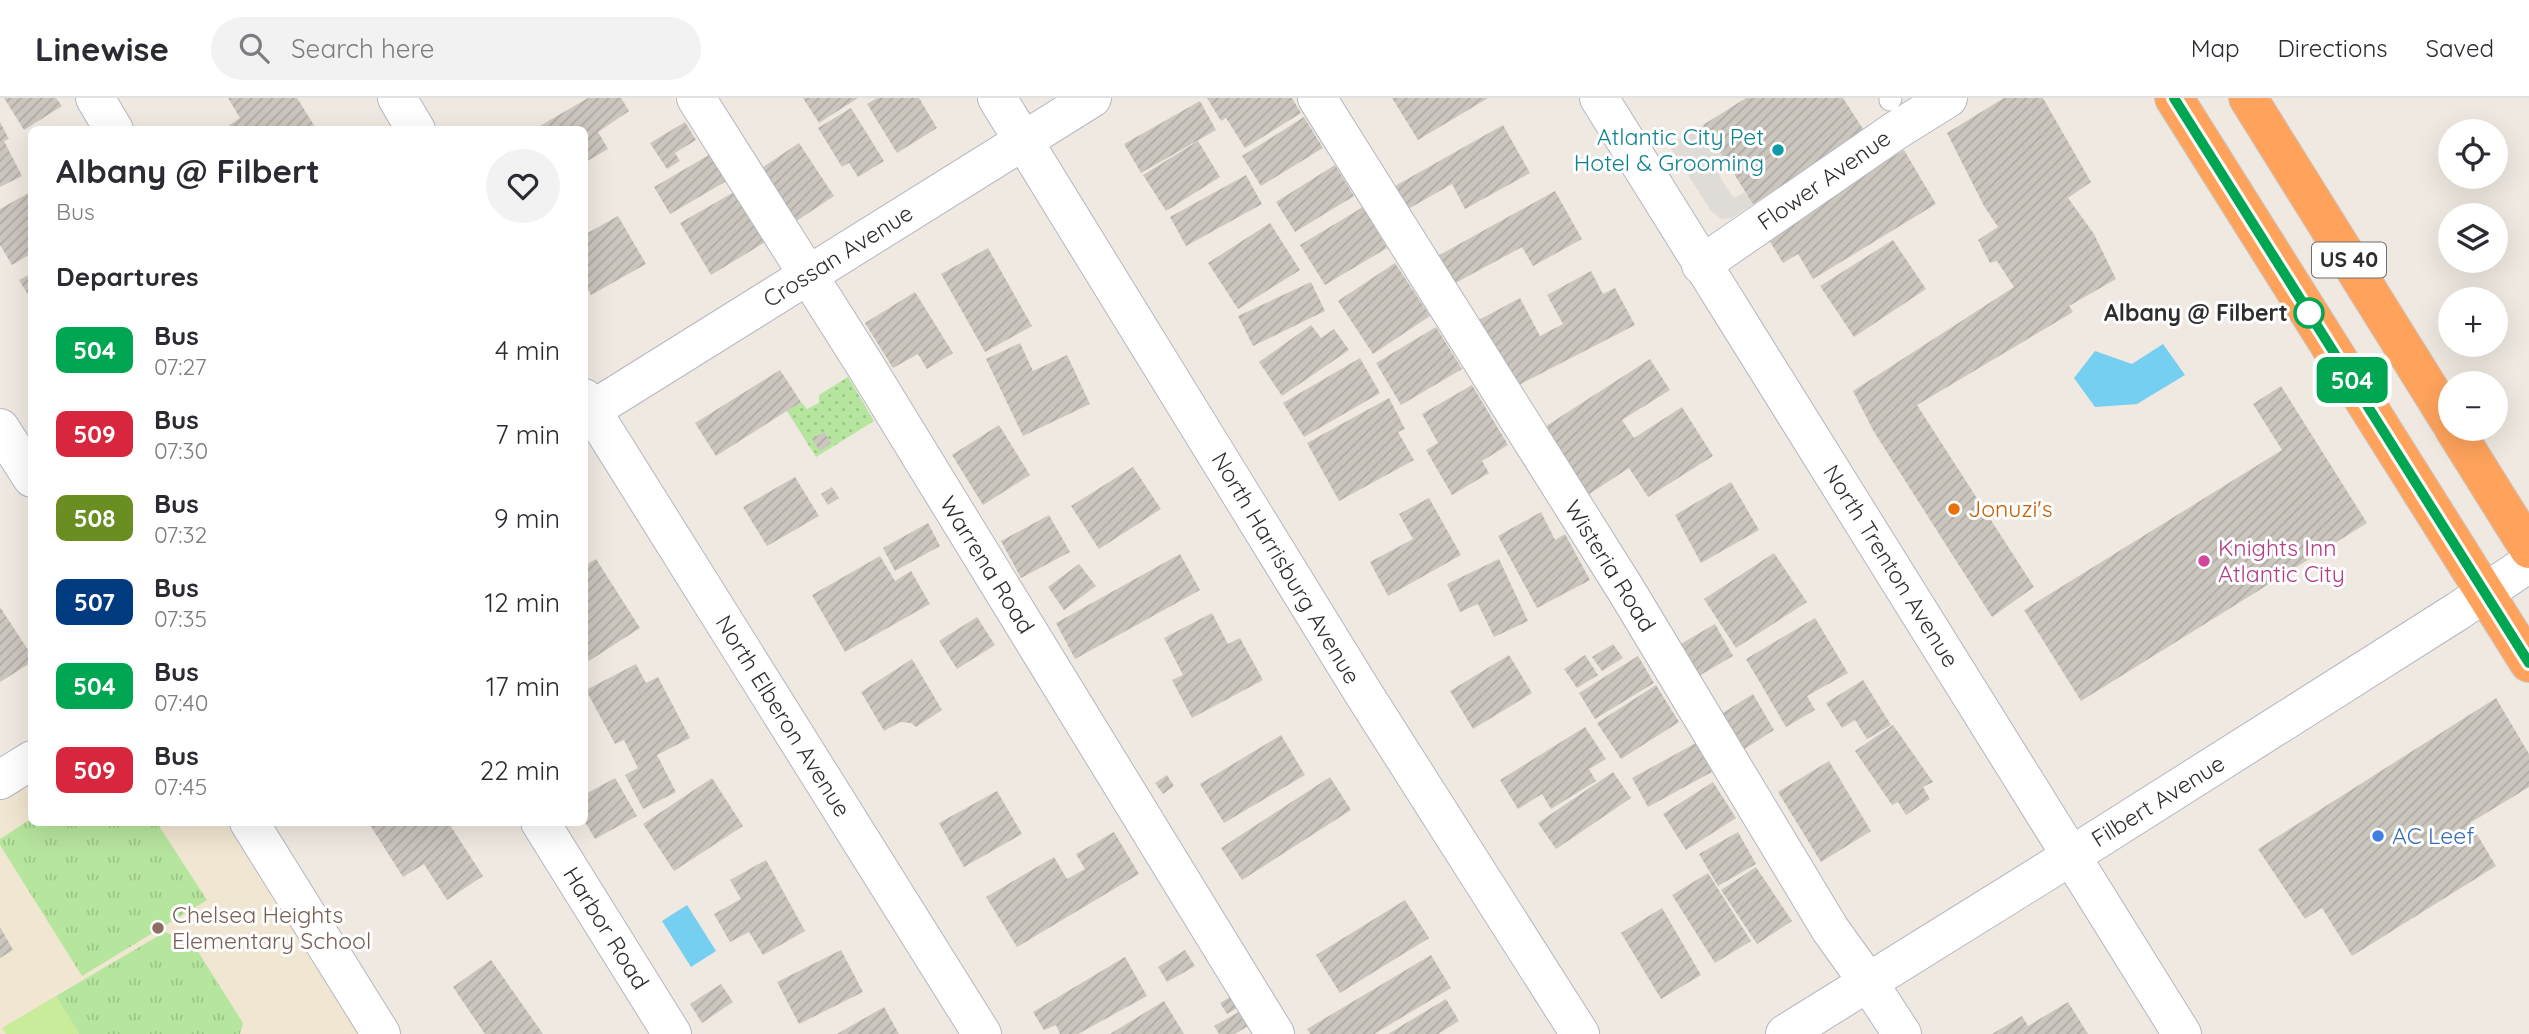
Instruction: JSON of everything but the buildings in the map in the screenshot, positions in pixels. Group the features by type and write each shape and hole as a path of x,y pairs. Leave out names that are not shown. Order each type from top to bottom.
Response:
{"highway":[{"name":"US 40","path":"2174,98 2529,663"},
{"name":"US 40","path":"2248,98 2438,403"},
{"path":"2462,441 2529,549"}],"street":[{"path":"95,98 112,126"},
{"path":"397,98 414,126"},
{"name":"Warrena Road","path":"696,98 808,275 1275,1034"},
{"name":"North Harrisburg Avenue","path":"997,98 1362,691 1580,1034"},
{"name":"Crossan Avenue","path":"588,407 808,275 1092,98"},
{"name":"Wisteria Road","path":"1317,98 1626,590 1830,929 1902,1034"},
{"name":"North Trenton Avenue","path":"1599,98 2182,1034"},
{"name":"Flower Avenue","path":"1701,265 1895,131 1948,98"},
{"name":"North Elberon Avenue","path":"588,410 982,1034"},
{"path":"0,428 28,472"},
{"name":"Filbert Avenue","path":"1785,1034 2071,856 2529,563"},
{"path":"0,780 28,762"},
{"path":"251,826 381,1034"},
{"name":"Harbor Road","path":"542,826 672,1034"}],"shaded area":[{"path":"1703,125 1730,168 1719,175 1726,187 1734,198 1745,192 1753,204 1732,218 1721,219 1711,211 1669,145"},
{"name":"Chelsea Heights Elementary School","path":"28,762 28,826 251,826 381,1034 0,1034 0,780"}],"green space":[{"path":"848,377 874,421 816,457 787,411 801,402 807,409 819,403 819,395"},
{"path":"28,821 28,826 159,826 207,900 82,976 0,845 0,839"},
{"path":"165,932 192,942 243,1023 240,1034 79,1034 56,996"},
{"path":"56,996 79,1034 6,1034 2,1028"}],"water":[{"path":"2163,344 2185,375 2137,404 2095,407 2074,378 2095,351 2132,364"},
{"path":"687,905 716,951 691,967 662,921"}],"bus line":[{"name":"504","path":"2174,98 2529,663"}],"place":[{"name":"Atlantic City Pet Hotel & Grooming","path":"1778,150"},
{"name":"Albany @ Filbert","path":"2309,313"},
{"name":"Jonuzi's","path":"1954,509"},
{"name":"Knights Inn Atlantic City","path":"2204,561"},
{"name":"AC Leef","path":"2378,836"},
{"name":"Chelsea Heights Elementary School","path":"158,928"}]}
